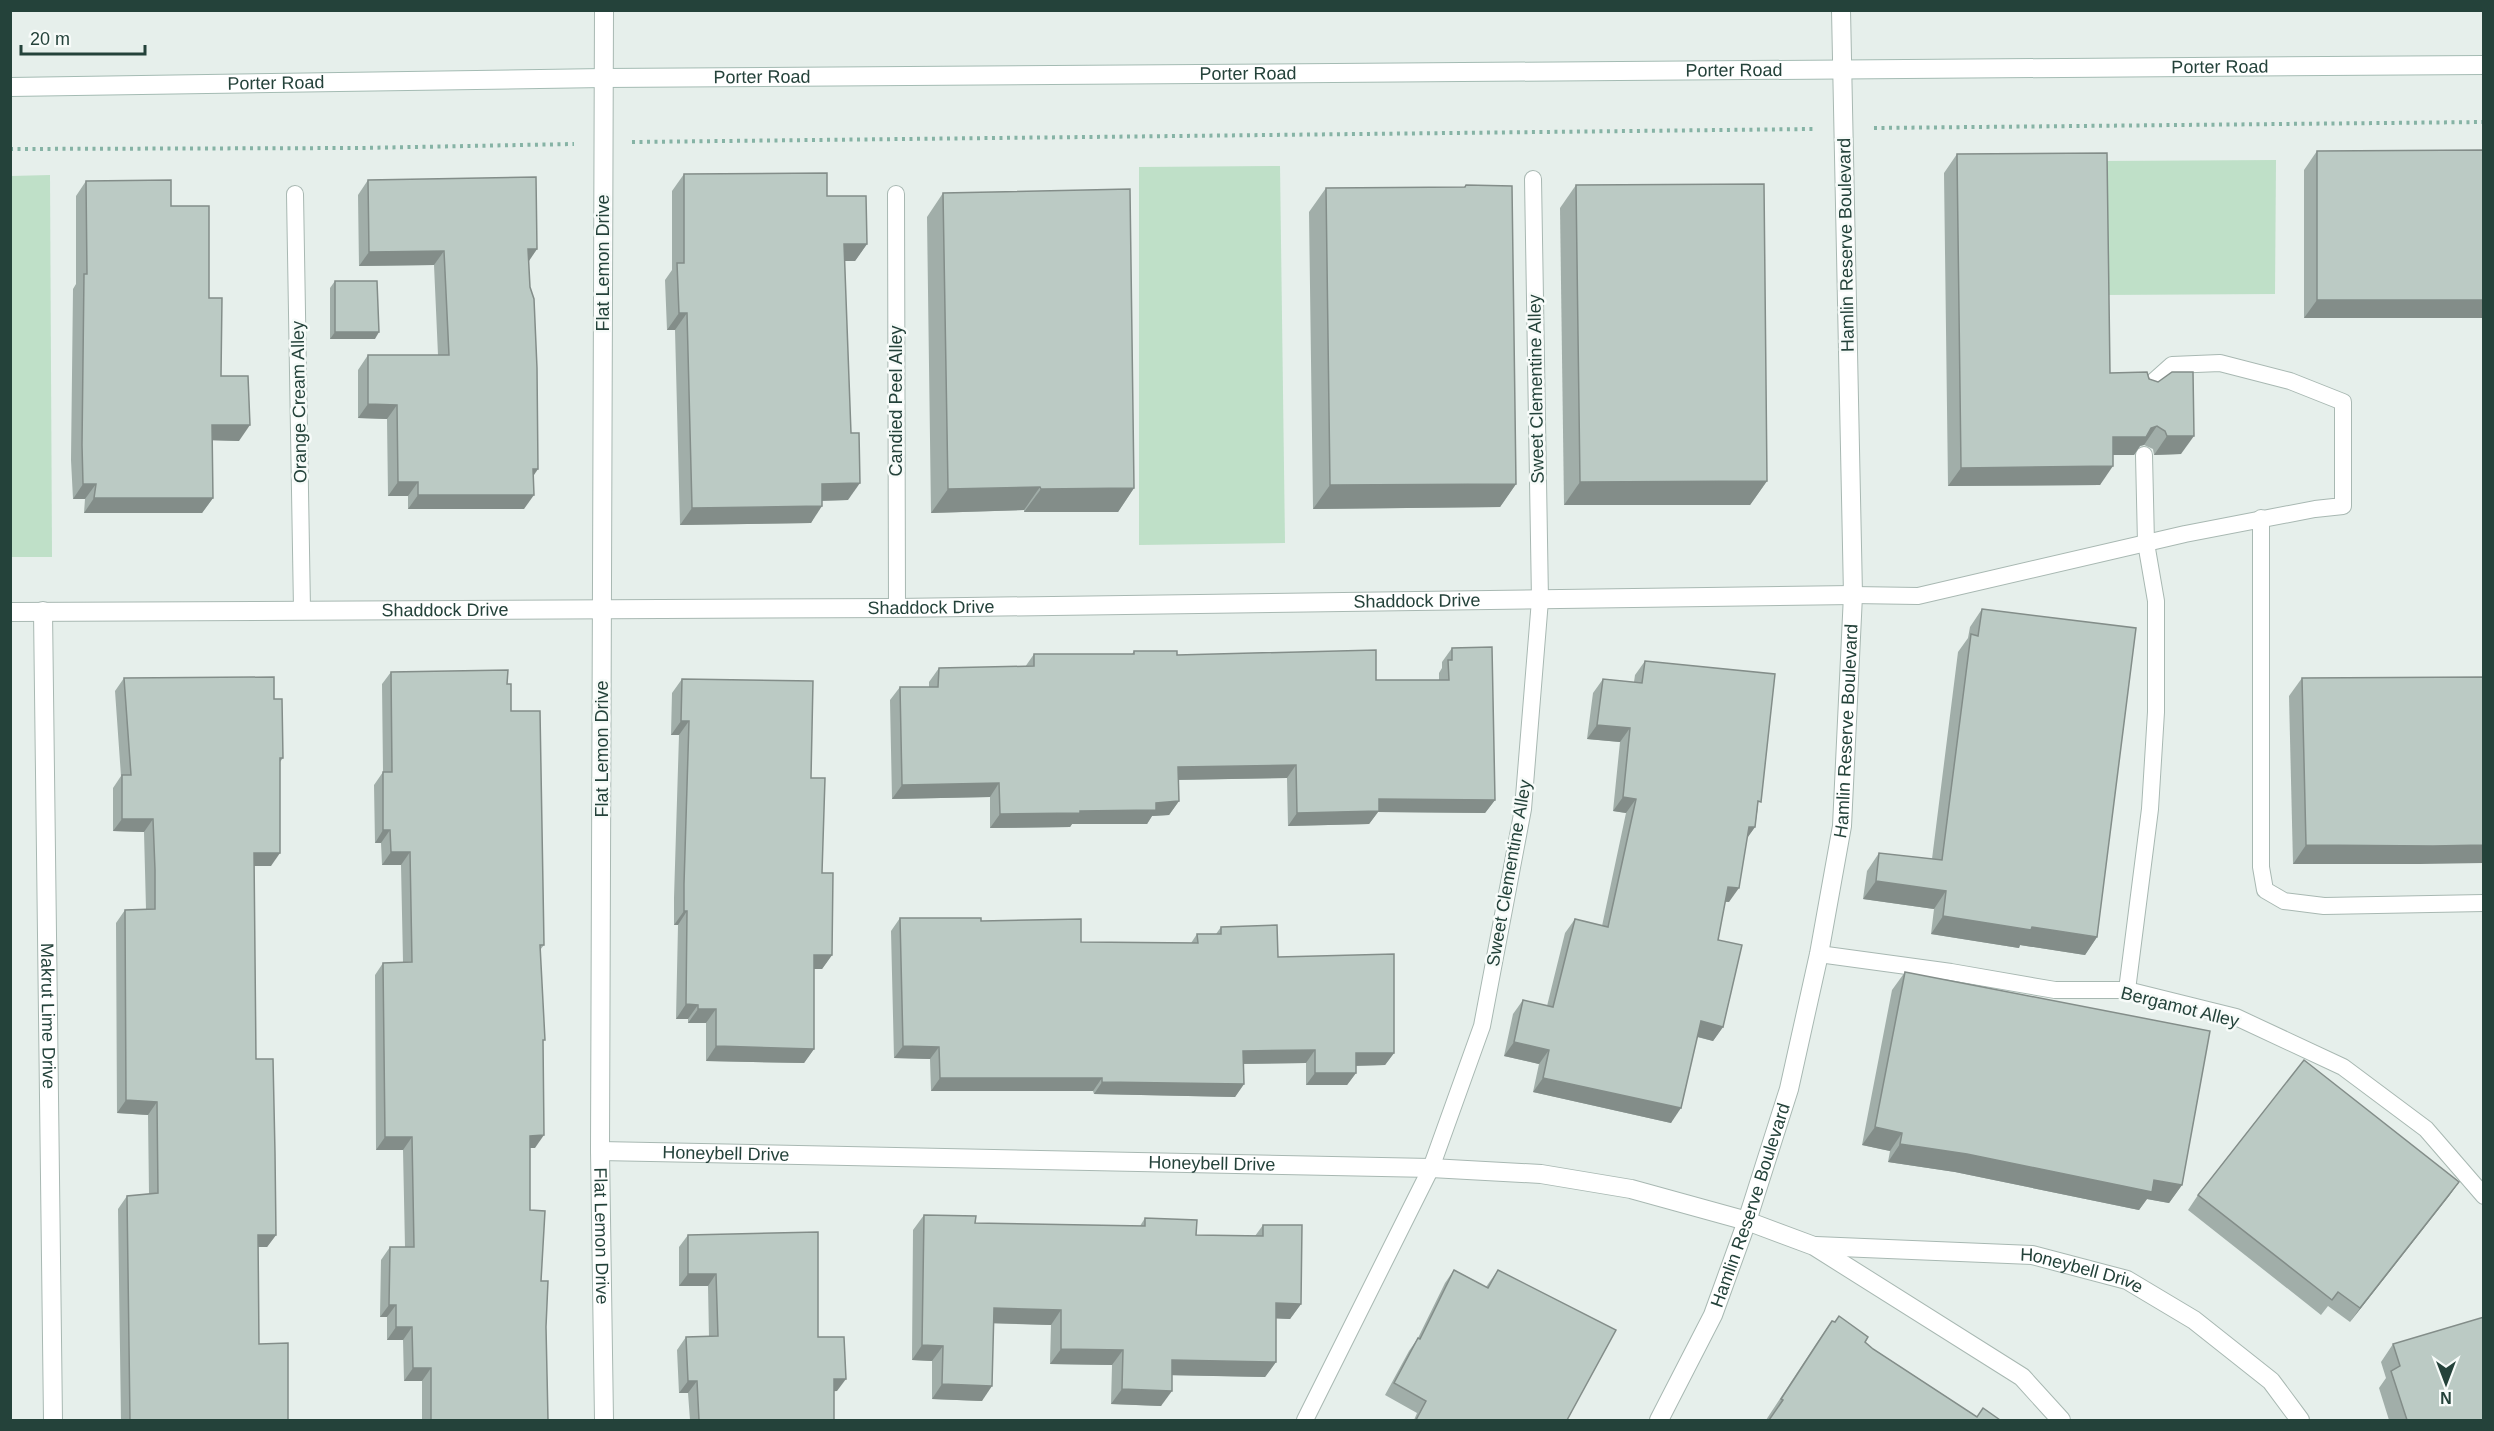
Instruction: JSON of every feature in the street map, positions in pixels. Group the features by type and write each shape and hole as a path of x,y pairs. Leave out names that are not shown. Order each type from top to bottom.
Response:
{"street":[{"name":"Flat Lemon Drive","path":"603,10 600,1151 604,1420"},
{"name":"Hamlin Reserve Boulevard","path":"1659,1420 1713,1315 1747,1221 1789,1089 1819,954 1842,826 1853,595 1841,10"},
{"name":"Porter Road","path":"10,87 603,78 2484,65"},
{"name":"Shaddock Drive","path":"10,612 897,608 1853,595"},
{"name":"Makrut Lime Drive","path":"43,611 53,1420"},
{"name":"Honeybell Drive","path":"600,1151 1431,1168 1541,1173 1631,1189 1747,1221 1814,1246 2022,1377 2061,1420"},
{"name":"Honeybell Drive","path":"1814,1246 2032,1256 2127,1280 2194,1320 2271,1381 2300,1420"}],"lane":[{"name":"Sweet Clementine Alley","path":"1305,1420 1431,1168 1482,1026 1523,809 1540,600 1533,179"},
{"name":"Orange Cream Alley","path":"296,194 302,609"},
{"name":"Candied Peel Alley","path":"896,194 897,608"},
{"path":"1853,595 1918,596 2261,518 2343,506 2343,402 2290,381 2220,363 2172,365 2144,390"},
{"path":"2127,990 2150,809 2156,712 2156,601 2146,543 2144,455"},
{"path":"2261,518 2261,867 2265,890 2284,901 2324,906 2484,903"},
{"name":"Bergamot Alley","path":"1819,954 1951,972 2055,990 2127,990 2236,1017 2343,1067 2426,1129 2484,1196"}],"path":[{"path":"10,149 348,148 603,143 2484,122"}],"green space":[{"path":"2276,160 2275,294 2104,295 2102,161"},
{"path":"1280,166 1285,543 1139,545 1139,167"},
{"path":"50,175 52,557 11,557 11,176"}],"building":[{"path":"2484,150 2484,300 2317,300 2317,151"},
{"path":"2107,153 2110,373 2147,372 2149,379 2158,382 2172,372 2193,372 2194,436 2167,436 2165,431 2157,426 2151,428 2146,437 2113,437 2113,466 1961,468 1957,154"},
{"path":"827,173 827,196 866,196 867,244 844,244 851,433 859,433 860,483 822,484 822,506 692,508 687,313 679,313 677,263 684,263 684,174"},
{"path":"536,177 537,249 528,249 530,287 534,299 537,368 538,469 533,469 534,495 418,495 418,482 398,482 397,405 368,404 368,355 449,355 444,251 369,252 368,180"},
{"path":"171,180 171,206 209,206 209,298 222,298 221,376 248,376 250,425 212,425 213,498 94,498 96,484 83,484 82,445 84,274 87,274 86,181"},
{"path":"1764,184 1767,481 1580,482 1576,185"},
{"path":"1466,185 1512,186 1516,484 1330,485 1326,188 1465,187"},
{"path":"1130,189 1134,488 948,489 943,193"},
{"path":"335,281 377,281 379,332 335,332"},
{"path":"1982,609 2136,628 2097,937 2032,927 2031,930 1943,916 1946,891 1876,881 1879,853 1942,860 1971,634 1978,636"},
{"path":"1492,647 1495,800 1379,799 1379,811 1297,813 1296,765 1178,767 1179,801 1156,803 1156,810 1000,814 999,783 902,785 900,687 938,687 939,668 1034,666 1034,654 1134,654 1134,651 1177,651 1177,655 1376,650 1376,680 1449,680 1448,660 1452,660 1452,648"},
{"path":"1645,661 1775,674 1761,802 1758,801 1755,827 1749,827 1739,888 1728,887 1718,940 1742,945 1723,1027 1701,1021 1681,1108 1543,1078 1549,1050 1514,1042 1523,1000 1553,1007 1575,919 1608,927 1636,799 1623,797 1630,728 1597,725 1603,679 1642,683"},
{"path":"508,670 507,684 511,684 511,711 540,711 544,945 540,945 545,1040 543,1040 544,1135 530,1136 530,1210 545,1211 541,1281 548,1281 546,1327 548,1420 431,1420 431,1368 413,1368 412,1327 396,1327 396,1305 389,1305 390,1247 414,1247 412,1137 385,1137 383,963 412,962 410,852 391,852 390,830 383,830 383,772 392,772 391,672"},
{"path":"274,677 274,699 282,699 280,853 254,853 256,1059 273,1059 276,1235 258,1235 259,1344 288,1343 288,1420 130,1420 127,1196 158,1193 157,1102 126,1100 125,910 155,909 155,870 153,819 122,819 122,775 131,775 124,678"},
{"path":"2484,677 2484,845 2306,845 2302,678"},
{"path":"682,679 813,681 811,778 825,778 822,873 833,873 832,955 814,955 814,1049 716,1046 716,1009 698,1009 698,1005 686,1004 687,911 684,911 684,884 689,721 681,721"},
{"path":"900,918 981,918 981,921 1081,919 1081,942 1198,943 1197,934 1221,934 1221,927 1277,925 1278,957 1394,954 1394,1053 1356,1053 1356,1073 1315,1073 1315,1050 1243,1051 1244,1084 1102,1082 1102,1078 940,1078 939,1047 903,1046"},
{"path":"1905,972 2210,1031 2182,1185 2154,1180 2152,1192 1967,1154 1900,1144 1902,1133 1875,1127"},
{"path":"2304,1060 2459,1182 2360,1308 2338,1292 2332,1300 2198,1195"},
{"path":"924,1215 976,1216 975,1223 1145,1226 1145,1218 1197,1220 1196,1235 1263,1236 1263,1225 1302,1225 1301,1304 1276,1303 1276,1362 1172,1360 1172,1391 1122,1389 1123,1350 1061,1349 1061,1310 994,1308 992,1386 942,1384 943,1346 922,1345"},
{"path":"818,1232 818,1337 844,1337 846,1379 834,1379 834,1420 699,1420 697,1381 688,1381 686,1337 718,1336 716,1274 688,1274 688,1235"},
{"path":"1454,1270 1488,1288 1498,1270 1616,1330 1567,1420 1416,1420 1426,1401 1394,1383 1418,1338 1420,1339"},
{"path":"1839,1316 1868,1337 1865,1342 1873,1349 1977,1417 1983,1408 2000,1420 1769,1420 1832,1321 1835,1322"},
{"path":"2484,1317 2484,1420 2407,1420 2391,1371 2400,1366 2393,1344"}]}
